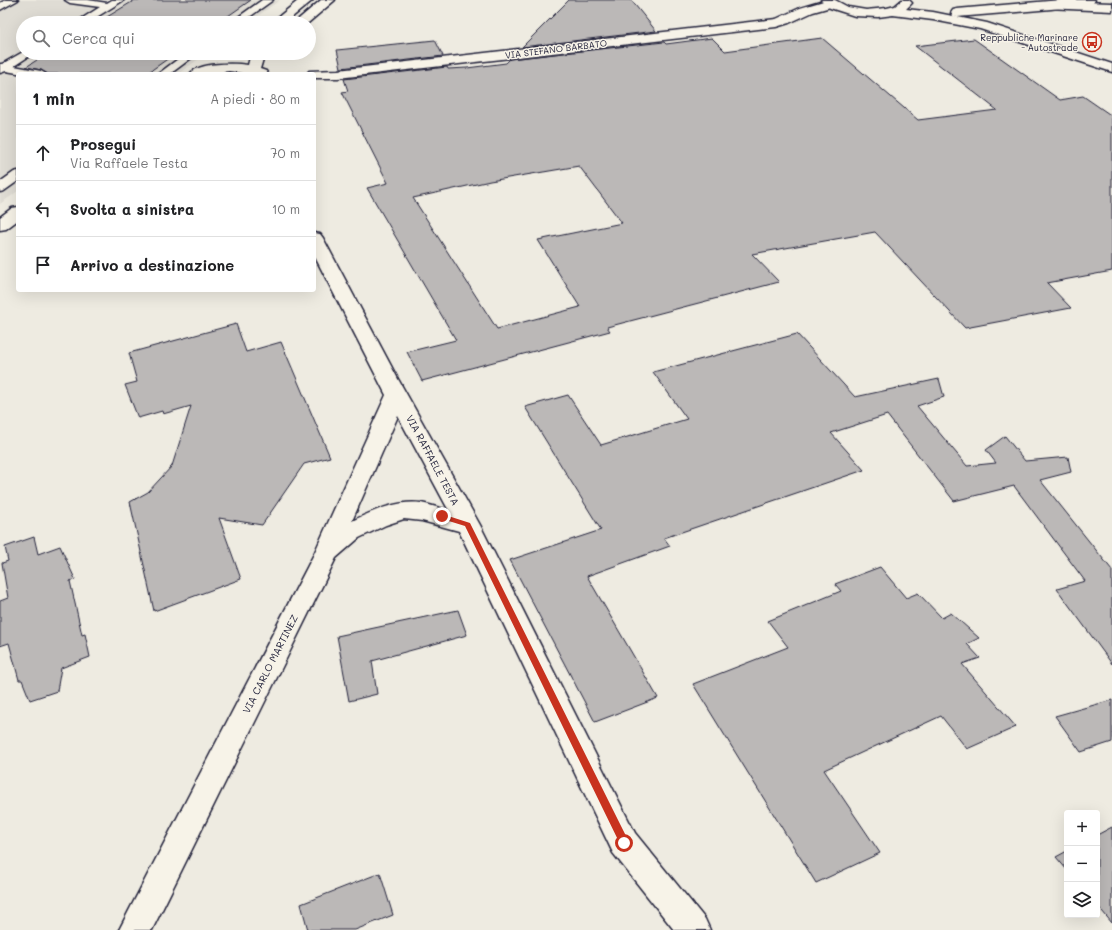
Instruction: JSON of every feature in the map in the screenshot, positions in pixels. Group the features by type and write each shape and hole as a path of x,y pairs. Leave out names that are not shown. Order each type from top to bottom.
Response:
{"street":[{"path":"286,16 307,0"},
{"path":"309,16 329,0"},
{"path":"795,15 801,7 800,0"},
{"path":"829,2 848,10 884,13 902,8 906,3 906,0"},
{"path":"894,11 926,14 974,12 1089,0"},
{"name":"VIA STEFANO BARBATO","path":"316,74 338,74 776,23 787,21 795,15 812,7 829,2"},
{"path":"1051,5 1112,7"},
{"path":"950,6 1024,26"},
{"path":"894,11 933,16 983,26 1112,68"},
{"path":"213,69 226,60"},
{"path":"203,72 213,69 234,67 257,72 257,60"},
{"path":"0,225 16,213"},
{"name":"VIA RAFFAELE TESTA","path":"316,242 388,379 468,524 624,843 689,929"},
{"name":"VIA CARLO MARTINEZ","path":"135,930 325,556 397,394"},
{"path":"325,556 350,532 379,518 404,511 422,512 468,524"}],"lane":[{"path":"0,7 13,0"},
{"path":"70,0 109,6"},
{"path":"92,16 119,0"},
{"path":"245,16 268,0"},
{"path":"1,68 16,60"},
{"path":"166,72 182,60"},
{"path":"1,68 28,72"},
{"path":"0,188 16,176"}],"shaded area":[{"path":"0,0 280,0 258,16 16,16 16,60 197,60 181,72 16,72 16,192 0,204"}],"building":[{"path":"135,0 251,0 228,16 109,16"},
{"path":"569,0 631,0 656,31 522,47"},
{"path":"712,38 725,51 822,38 918,120 997,110 915,46 974,39 1060,100 1083,96 1112,116 1112,271 1047,283 1071,308 965,328 875,232 752,254 779,282 607,327 610,331 422,381 407,352 456,340 367,188 388,183 342,92 348,91 344,79 447,67 448,69 467,68 506,63 510,59 664,42 666,44","holes":["579,166 622,223 538,240 580,307 497,329 413,198 490,181"]},
{"path":"435,40 443,56 341,68 337,50"},
{"path":"37,60 166,60 149,72 44,72 26,67"},
{"path":"236,324 246,352 281,342 330,457 304,464 262,525 219,518 241,579 154,611 130,502 148,492 172,466 191,406 163,414 162,411 138,418 125,385 137,382 129,353"},
{"path":"797,334 855,397 939,379 944,397 917,406 967,466 996,463 986,450 1005,436 1025,461 1068,457 1071,472 1040,480 1112,570 1112,664 1057,589 1085,581 1014,486 954,501 887,415 831,433 864,470 664,538 670,546 587,576 658,698 595,722 510,560 601,530 525,407 568,395 601,445 687,419 653,372"},
{"path":"34,537 38,554 60,546 75,579 70,581 82,635 85,634 90,657 61,668 57,691 30,700 22,680 19,680 9,643 0,646 0,601 8,598 2,563 8,561 5,547"},
{"path":"880,567 906,598 918,593 942,618 951,613 979,638 967,644 980,658 962,664 1016,727 967,749 941,716 824,770 880,853 816,883 693,684 788,647 768,621 841,591 835,584"},
{"path":"458,610 467,635 372,661 377,694 349,701 337,636"},
{"path":"1112,700 1112,742 1081,752 1055,716"},
{"path":"1112,827 1112,923 1100,909 1100,833"},
{"path":"1064,853 1064,866 1056,857"},
{"path":"380,873 393,915 355,930 308,930 301,904"}],"place":[{"name":"Reppubliche Marinare - Autostrade","path":"1092,42"}],"route":[{"path":"442,516 468,524 624,843"}]}
